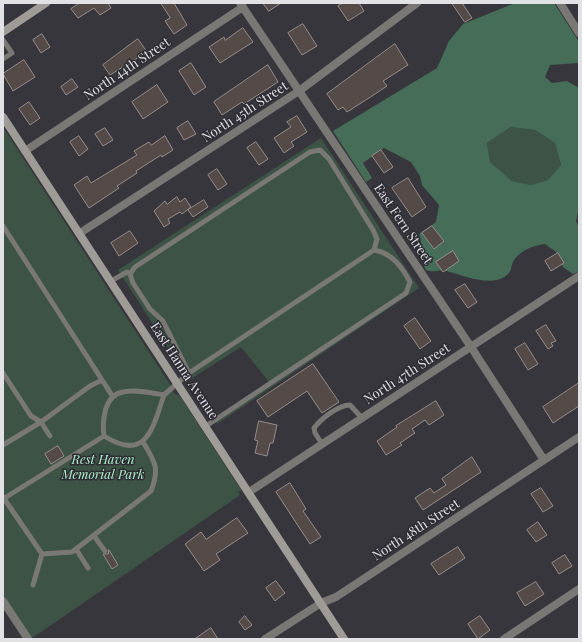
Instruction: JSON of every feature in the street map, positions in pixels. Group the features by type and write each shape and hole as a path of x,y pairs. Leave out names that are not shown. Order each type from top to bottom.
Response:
{"street":[{"path":"3,32 46,3"},
{"name":"North 45th Street","path":"80,233 300,91 417,3"},
{"path":"560,3 579,33"},
{"name":"East Fern Street","path":"241,5 471,347 544,460"},
{"name":"North 44th Street","path":"25,151 241,5"},
{"path":"3,26 19,21"},
{"name":"East Hanna Avenue","path":"3,117 344,639"},
{"name":"North 47th Street","path":"249,492 579,276"},
{"name":"North 48th Street","path":"265,639 321,603 336,597 579,437"},
{"path":"504,639 579,589"},
{"path":"3,601 28,639"}],"lane":[{"path":"3,40 12,53 3,59"},
{"path":"104,436 115,442 125,444 135,445 143,442 150,432 164,394 189,373 374,250 377,239 373,230 329,159 320,150 310,152 135,267 130,274"},
{"path":"3,226 113,398"},
{"path":"206,426 406,293 410,282 396,261 384,252 374,250"},
{"path":"111,281 127,272 130,274"},
{"path":"130,274 147,304 163,321 189,373"},
{"path":"3,374 31,416 41,422 50,436"},
{"path":"3,445 41,422 90,386 102,380"},
{"path":"104,436 103,417 113,398 122,392 164,394"},
{"path":"322,444 315,433 314,428 343,406 350,405 362,418"},
{"path":"42,554 3,498 104,436"},
{"path":"42,554 72,552 151,491 156,477 155,462 143,442"},
{"path":"94,536 105,551"},
{"path":"76,549 88,568"},
{"path":"33,585 42,554"}],"green space":[{"path":"515,3 554,3 579,42 579,63 550,65 545,77 552,83 567,81 579,88 579,208 576,221 579,228 579,271 573,274 563,267 556,252 545,244 532,247 521,253 513,262 508,274 494,280 478,280 443,271 426,270 419,234 436,222 439,205 422,185 420,176 411,162 384,148 363,163 372,178 366,182 333,131 437,68 449,41 463,24","holes":["511,127 535,130 555,143 561,165 548,180 531,185 512,181 490,162 487,143"]},
{"name":"Rest Haven Memorial Park","path":"3,127 171,386 170,387 174,393 180,396 241,490 238,492 240,495 31,639 3,594"},
{"path":"511,127 535,130 555,143 561,165 548,180 531,185 512,181 490,162 487,143"},
{"path":"321,138 419,288 217,424 214,418 269,382 241,347 189,380 118,270"}],"building":[{"path":"80,3 108,3 111,8 100,15 94,8 78,18 71,9"},
{"path":"161,3 174,3 187,25 174,34 165,21 170,18"},
{"path":"263,3 281,3 269,11"},
{"path":"343,3 359,3 364,11 348,21 338,6"},
{"path":"452,3 462,3 472,18 465,22"},
{"path":"303,24 317,46 302,55 288,33"},
{"path":"243,28 253,42 220,63 209,47 224,37 225,40"},
{"path":"42,34 50,47 41,53 33,40"},
{"path":"138,39 147,52 110,75 103,65"},
{"path":"395,44 408,65 383,81 387,86 372,96 347,112 343,107 338,110 327,94"},
{"path":"24,60 35,77 13,91 3,74"},
{"path":"191,63 206,87 194,95 179,71"},
{"path":"268,65 278,82 244,104 242,102 222,115 214,102"},
{"path":"72,79 78,87 66,95 61,87"},
{"path":"157,85 168,102 143,119 132,102"},
{"path":"29,102 40,118 30,125 19,109"},
{"path":"297,116 307,132 291,142 294,146 284,153 274,138 291,127 287,122"},
{"path":"188,121 196,134 184,140 177,128"},
{"path":"105,128 113,140 103,146 95,134"},
{"path":"79,136 88,149 79,156 70,142"},
{"path":"165,136 173,150 162,157 161,155 136,171 137,173 117,186 119,188 89,208 74,185 87,176 91,183 137,155 134,151 149,142 151,145"},
{"path":"256,142 268,159 259,165 247,148"},
{"path":"381,150 393,167 384,173 372,156"},
{"path":"217,169 227,184 218,190 208,175"},
{"path":"408,178 426,207 412,217 392,188"},
{"path":"177,197 180,202 185,198 191,207 182,214 180,212 168,219 170,223 164,227 154,211 165,201 167,204"},
{"path":"204,200 208,207 193,217 188,210"},
{"path":"432,226 444,241 434,249 422,233"},
{"path":"130,231 138,243 119,256 111,243"},
{"path":"453,251 459,261 443,272 436,262"},
{"path":"558,253 564,263 551,271 545,261"},
{"path":"465,284 477,302 468,308 455,290"},
{"path":"415,318 431,341 420,349 404,326"},
{"path":"546,325 556,341 551,343 553,346 548,349 536,331"},
{"path":"525,343 538,364 528,370 515,349"},
{"path":"313,364 339,402 322,413 307,391 268,417 257,401"},
{"path":"579,383 579,406 553,423 543,407"},
{"path":"436,401 444,415 429,425 425,420 412,429 415,433 400,443 402,445 386,455 377,441 397,427 396,426"},
{"path":"259,421 277,425 273,443 270,443 267,456 255,453 258,441 255,440"},
{"path":"58,446 64,456 51,464 45,454"},
{"path":"472,457 481,472 423,510 415,498 430,488 434,493 446,485 442,479"},
{"path":"290,483 306,509 303,511 321,537 310,544 276,492"},
{"path":"541,488 553,506 543,512 531,494"},
{"path":"237,518 248,533 216,554 220,560 204,571 185,544 201,532 206,539"},
{"path":"538,522 547,535 536,542 527,530"},
{"path":"458,547 465,558 439,575 431,564"},
{"path":"109,550 118,565 112,569 103,554 108,554"},
{"path":"565,555 572,566 559,574 552,563"},
{"path":"276,581 285,593 275,601 266,588"},
{"path":"536,582 544,594 525,606 517,593"},
{"path":"245,616 252,625 245,630 239,622"},
{"path":"480,616 490,630 478,639 468,624"},
{"path":"211,628 218,639 195,639"}]}
